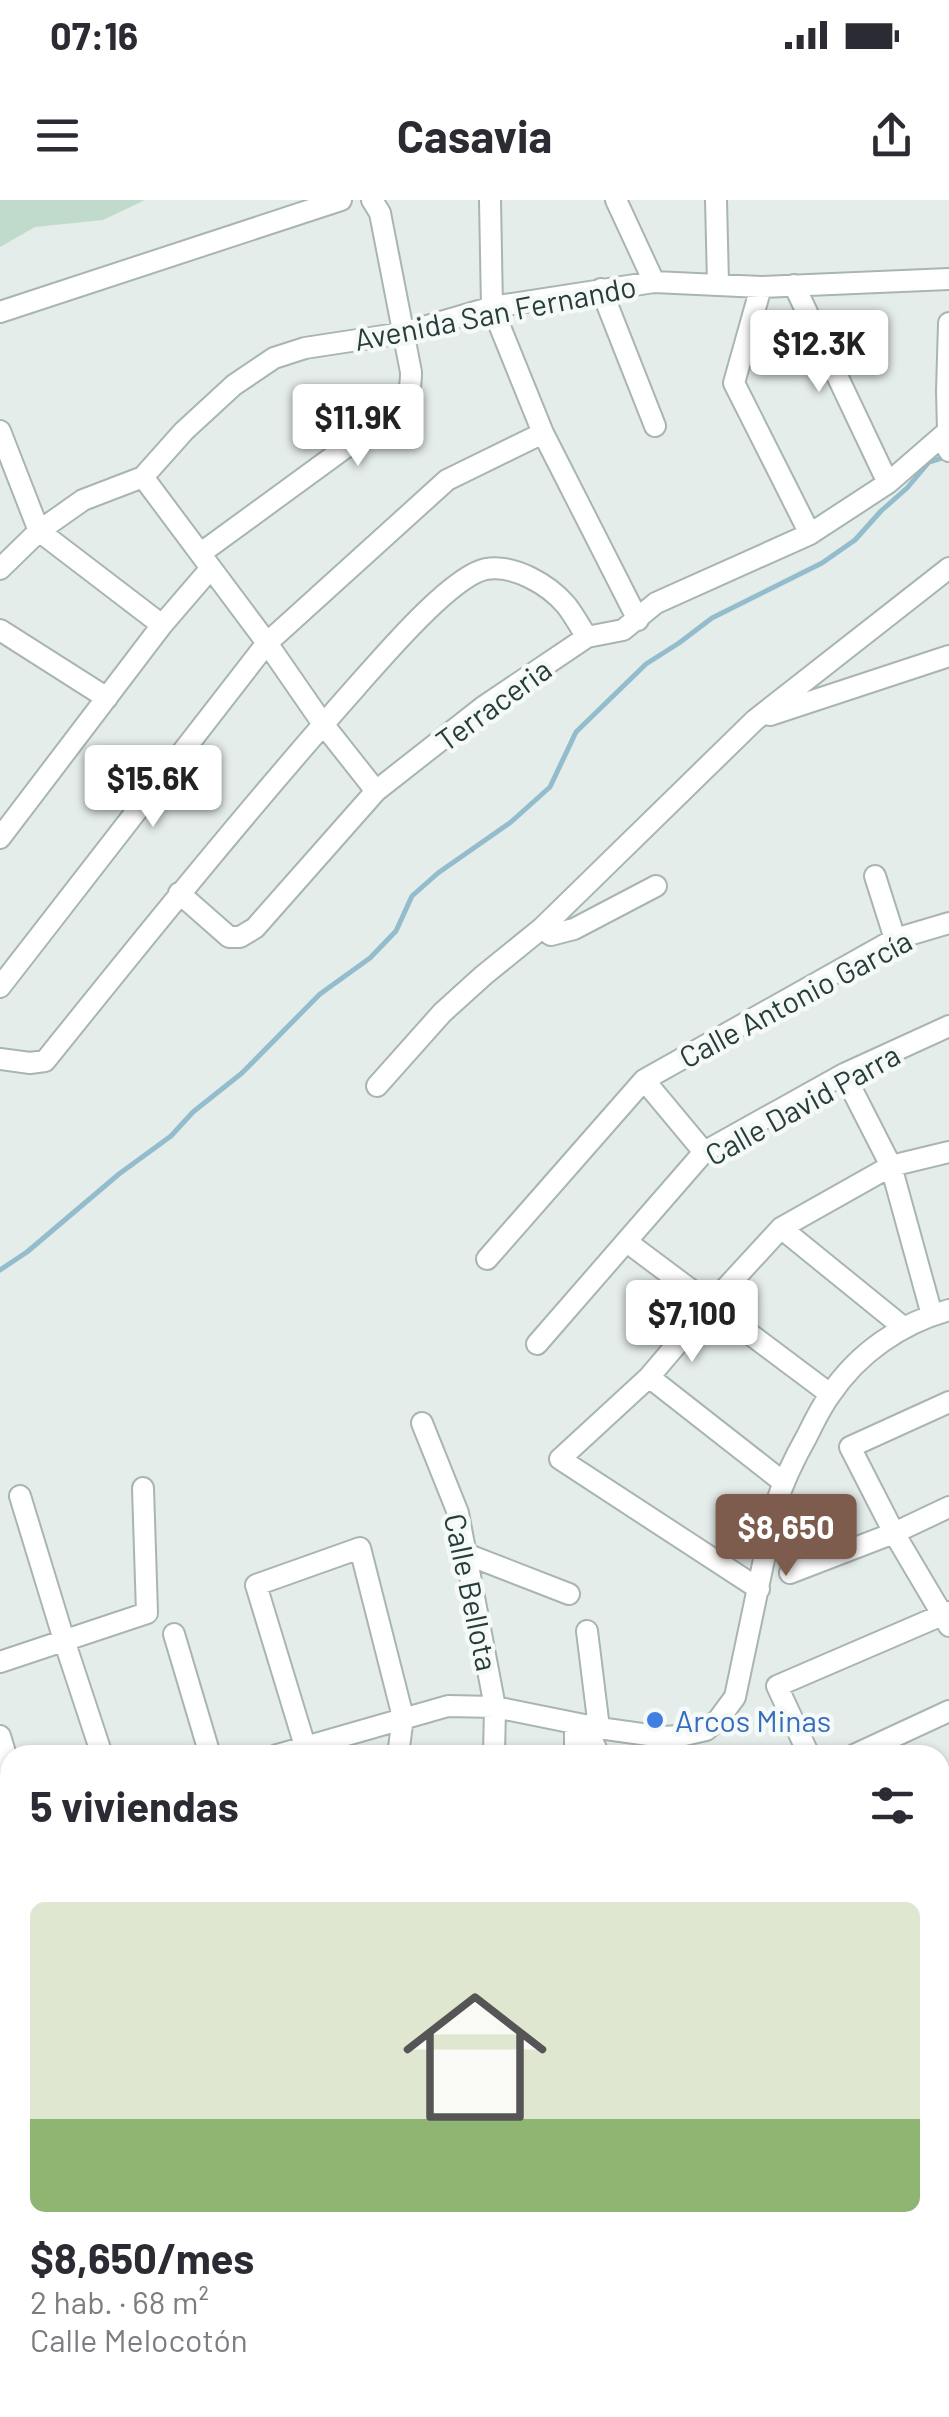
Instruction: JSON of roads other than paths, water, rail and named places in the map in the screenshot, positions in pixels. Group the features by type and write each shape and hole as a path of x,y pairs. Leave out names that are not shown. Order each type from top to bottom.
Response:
{"street":[{"path":"0,312 341,200"},
{"path":"0,838 162,625 206,560 401,407 411,388 411,372 380,213 372,200"},
{"path":"490,200 492,306 543,434 638,620"},
{"path":"616,200 654,282"},
{"path":"716,200 718,283"},
{"name":"Avenida San Fernando","path":"0,569 38,531 83,500 143,477 234,385 274,358 305,348 402,333 492,306 654,282 761,286 949,280"},
{"path":"794,285 888,483"},
{"path":"761,286 734,382 810,534"},
{"path":"601,290 656,426"},
{"path":"947,442 949,323"},
{"path":"0,431 38,531 162,625"},
{"path":"0,987 267,643 447,480 543,434"},
{"name":"Terraceria","path":"180,893 229,937 240,937 254,928 376,790 483,707 587,637 623,630 656,602 810,534 947,442"},
{"path":"143,477 323,724 376,790"},
{"path":"376,1086 442,1013 542,928 755,720 949,568"},
{"path":"0,1060 45,1061 323,724 408,630 466,576 503,569 525,576 566,605 587,637"},
{"path":"0,630 107,698"},
{"path":"755,720 949,656"},
{"path":"875,876 895,939"},
{"path":"542,928 551,935 574,929 656,886"},
{"name":"Calle Antonio García","path":"487,1259 644,1080 895,939 949,923"},
{"name":"Calle David Parra","path":"537,1344 704,1152 844,1074 949,1026"},
{"path":"308,1745 448,1706 495,1707 586,1726 663,1736 706,1730 718,1720 734,1697 782,1482 830,1394 862,1356 904,1328 940,1312 891,1166 844,1074"},
{"path":"644,1080 704,1152"},
{"path":"759,1590 560,1460 650,1377 781,1228 891,1166 949,1152"},
{"path":"781,1228 904,1328"},
{"path":"627,1242 830,1394"},
{"path":"650,1377 782,1482"},
{"path":"805,1745 778,1686 947,1617 894,1532 850,1447 949,1402"},
{"name":"Calle Bellota","path":"422,1423 458,1513 495,1707 494,1745"},
{"path":"0,1662 147,1613 143,1488"},
{"path":"20,1496 99,1745"},
{"path":"790,1572 949,1508"},
{"path":"305,1745 256,1585 360,1548 403,1717 399,1745"},
{"path":"466,1554 569,1594"},
{"path":"579,1745 586,1726 587,1631"},
{"path":"174,1634 207,1745"},
{"path":"876,1745 949,1711"},
{"path":"586,1726 595,1745"}],"waterway":[{"path":"0,1270 171,1136 193,1112 242,1073 320,994 370,958 396,931 412,896 511,822 550,787 576,732 646,664 712,618 822,563 855,540 929,462 948,456"}],"place":[{"name":"Arcos Minas","path":"655,1720"}]}
